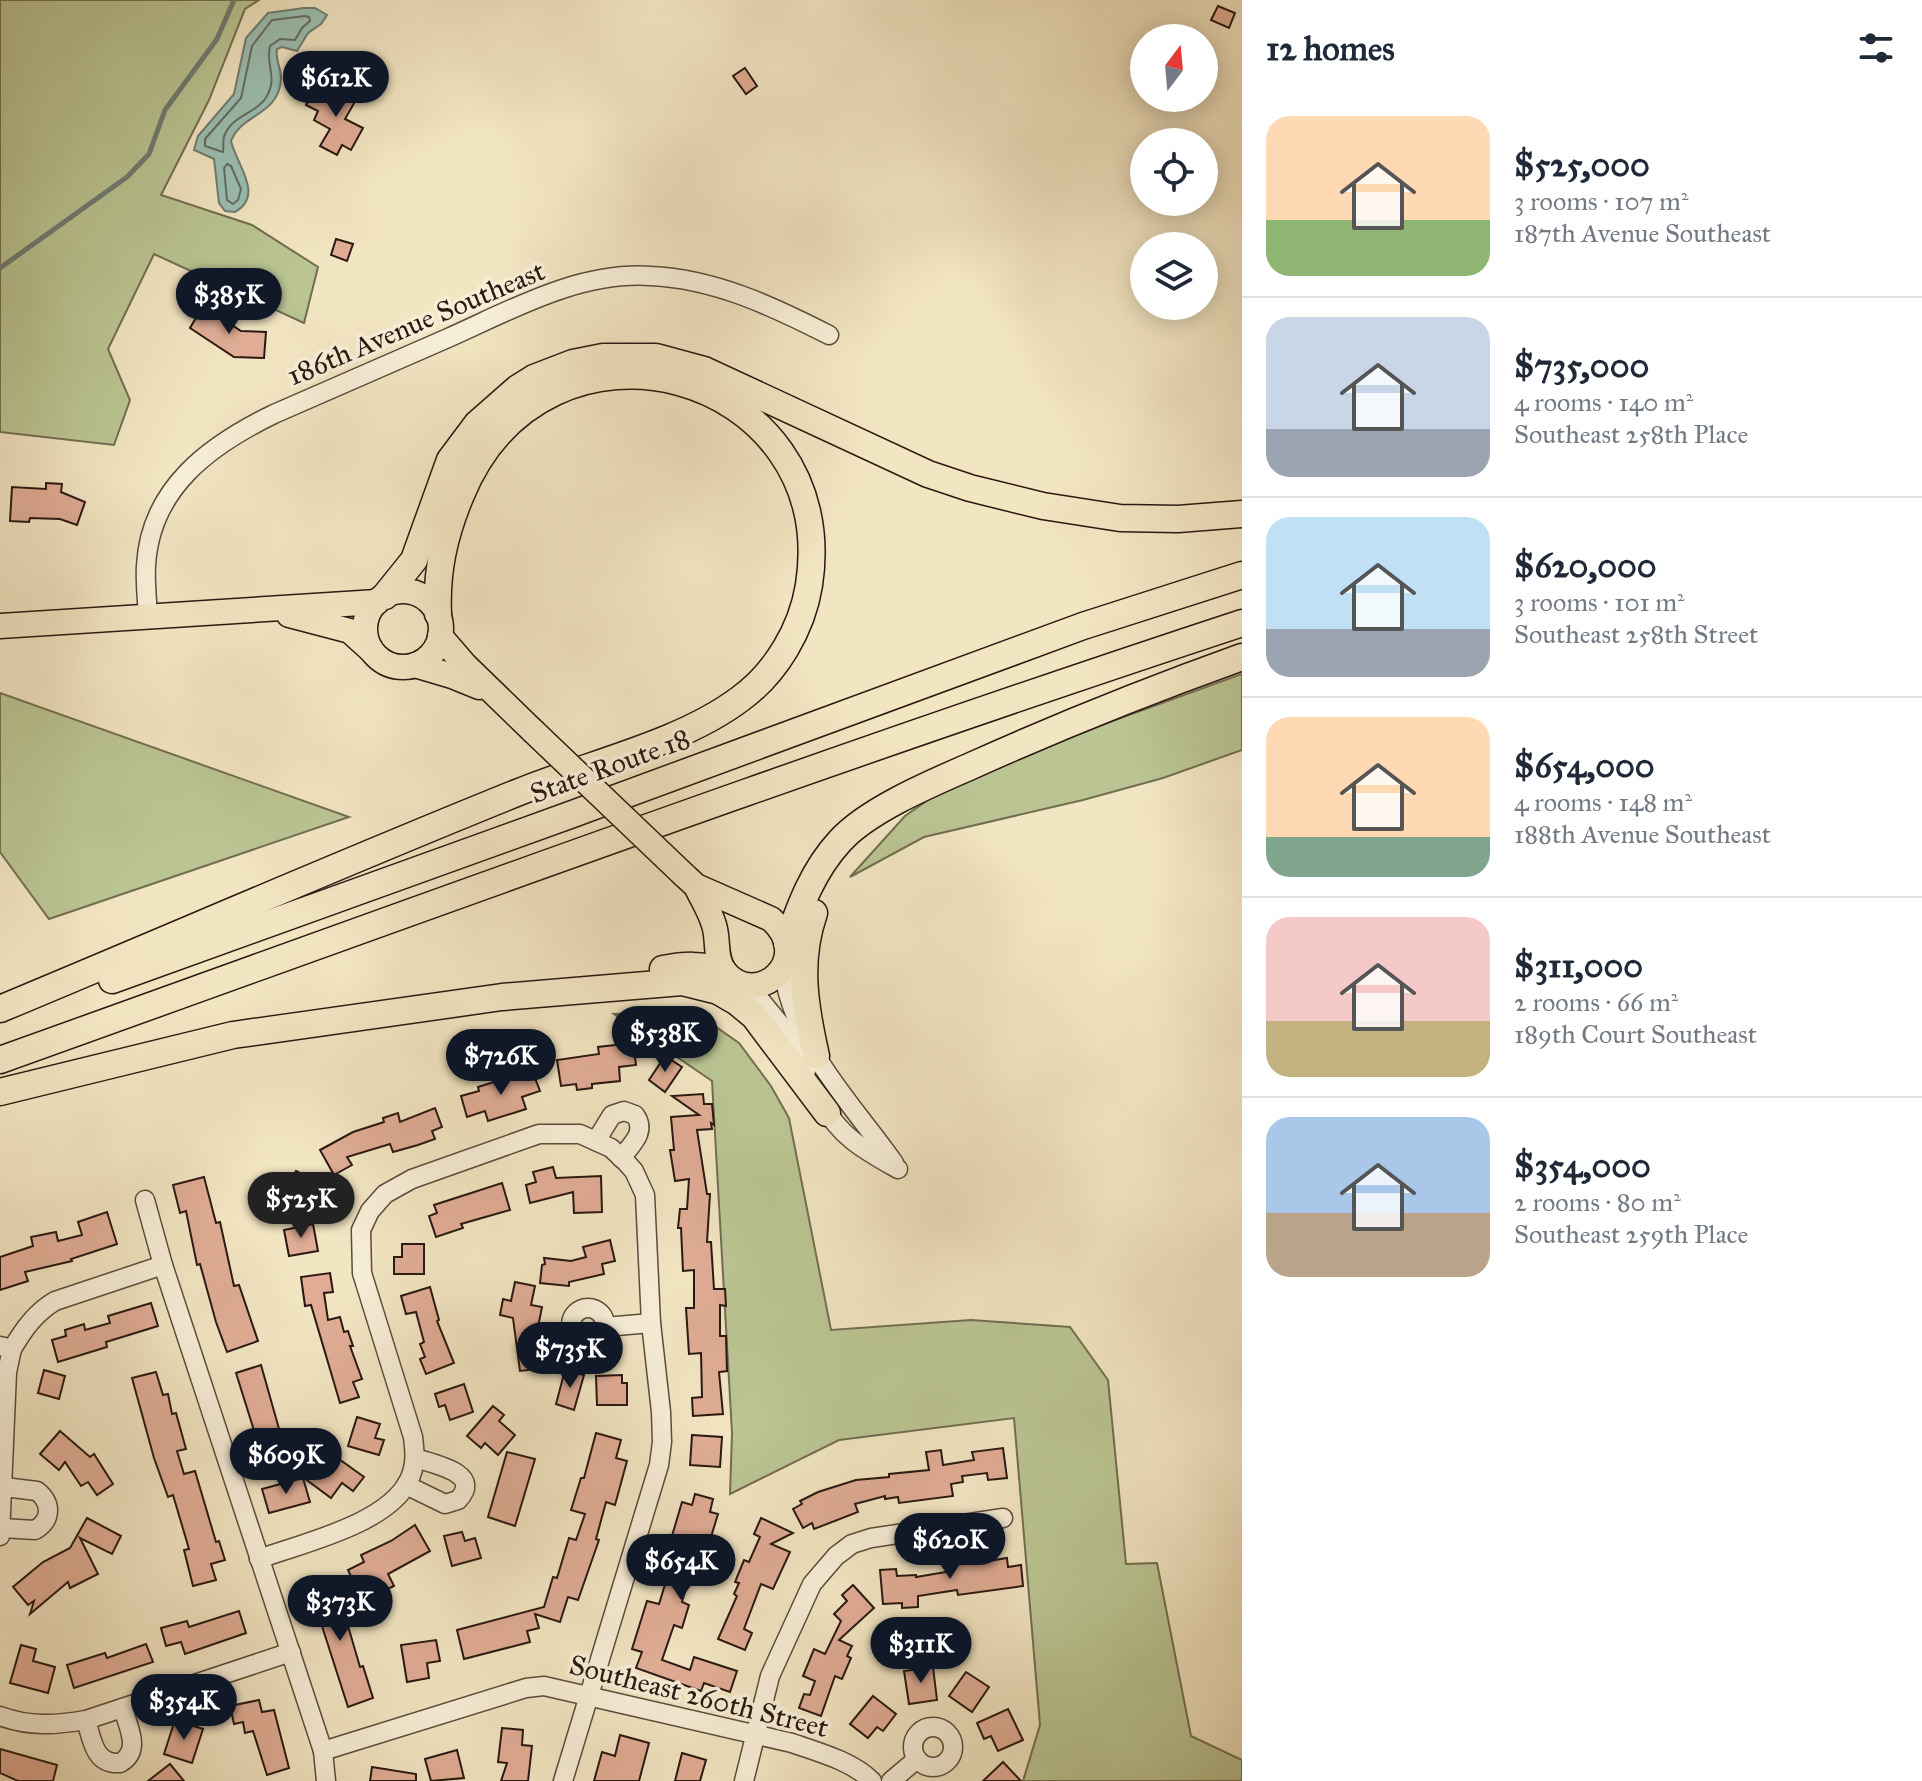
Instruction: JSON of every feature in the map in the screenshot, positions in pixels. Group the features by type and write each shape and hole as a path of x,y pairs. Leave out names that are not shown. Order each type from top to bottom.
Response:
{"highway":[{"path":"381,599 414,560 450,460 477,424 534,378 573,363 603,357 656,357 704,370 928,474 1043,506 1120,518 1178,519 1242,514"},
{"path":"0,1009 523,790 685,729 740,700 780,657 803,613 812,547 803,496 783,457 756,424 706,391 652,376 612,376 579,381 537,403 508,425 494,439 473,471 450,522 441,555 439,625"},
{"name":"State Route 18","path":"0,1020 1083,626 1242,575"},
{"path":"0,1060 671,820 1242,623"},
{"path":"787,943 805,895 833,848 852,830 905,798 1048,731 1242,657"},
{"path":"816,1056 803,979 805,945 813,916 828,883 847,855 905,798"},
{"path":"502,997 597,975 689,965 723,971"},
{"path":"0,1092 233,1035 502,997 682,982 718,991 754,1016 827,1113"}],"main road":[{"path":"0,626 275,610 381,599 397,592 421,596 431,604 439,625 496,695 690,880 727,902 771,919 783,931 787,943 787,962 783,971 769,981 748,985 739,983 723,971 718,958 715,928 690,880"},
{"path":"371,650 365,625 369,612 381,599"},
{"path":"275,610 350,631 379,659 390,665 415,665 452,676 496,695"},
{"path":"415,665 431,654 439,625"}],"street":[{"name":"186th Avenue Southeast","path":"148,616 146,567 154,527 180,477 212,450 238,432 274,414 550,293 618,277 649,275 690,280 743,295 829,335"},
{"path":"748,985 784,1029 827,1113 858,1147 898,1169 816,1056 791,1011 783,971"},
{"path":"259,1559 367,1519 389,1503 408,1481 415,1458 413,1437 362,1273 361,1230 370,1211 385,1194 412,1179 539,1134 580,1134 609,1149 634,1171 645,1195 651,1323 662,1442 659,1465 563,1781"},
{"path":"145,1200 163,1265 323,1751 326,1781"},
{"path":"4,1487 37,1491 48,1503 47,1519 35,1530 1,1532 6,1348 41,1310 55,1301 163,1265"},
{"path":"605,1327 651,1323"},
{"path":"408,1481 445,1504 458,1500 465,1489 465,1483 457,1472 415,1458"},
{"path":"744,1781 770,1676 812,1584 836,1556 852,1544 871,1538 1003,1518"},
{"path":"0,1716 20,1723 55,1725 86,1720 291,1652"},
{"name":"Southeast 260th Street","path":"323,1751 526,1688 544,1686 792,1743 826,1754 865,1774 872,1781"},
{"path":"86,1720 99,1757 112,1764 120,1763 131,1753 133,1746 123,1708"},
{"path":"891,1781 917,1759"}],"green space":[{"path":"0,0 259,0 245,9 209,100 161,195 252,225 318,267 304,323 154,254 108,349 130,400 114,445 0,432"},
{"path":"1242,674 1242,750 1163,778 1083,800 924,837 850,877 905,816 948,786 1019,755"},
{"path":"0,693 349,817 49,919 0,852"},
{"path":"696,1013 739,1043 771,1086 789,1118 831,1330 971,1320 1070,1327 1108,1380 1126,1564 1157,1563 1191,1736 1242,1760 1242,1781 1023,1781 1040,1725 1014,1418 839,1440 730,1494 732,1433 712,1081 614,1014"}],"water":[{"path":"315,8 327,15 321,24 308,33 297,51 282,47 277,49 281,76 278,92 267,108 243,125 231,141 246,179 248,197 235,212 225,211 219,203 214,159 194,150 198,136 234,94 246,38 268,13"}],"building":[{"path":"1218,6 1235,13 1229,28 1211,20"},
{"path":"745,68 757,86 746,94 733,76"},
{"path":"333,85 357,98 345,119 363,128 351,150 342,145 337,155 320,146 330,129 314,120 318,111 306,105 314,90 326,97"},
{"path":"336,239 353,244 347,261 331,255"},
{"path":"203,306 241,331 266,332 264,358 234,357 190,328"},
{"path":"46,483 62,484 61,492 85,502 77,525 60,519 10,521 12,487 46,489"},
{"path":"633,1043 636,1065 619,1067 620,1081 592,1084 592,1088 577,1090 576,1084 561,1086 557,1060 599,1054 598,1047"},
{"path":"665,1056 682,1067 665,1092 649,1080"},
{"path":"533,1073 540,1091 522,1097 526,1109 488,1121 485,1111 467,1117 461,1096 479,1091 478,1087"},
{"path":"703,1094 704,1104 712,1104 714,1125 711,1123 712,1129 697,1130 707,1194 710,1194 707,1242 711,1242 714,1289 725,1289 726,1306 720,1305 720,1336 726,1336 727,1371 719,1372 723,1414 693,1416 692,1398 702,1397 701,1353 689,1354 686,1308 694,1308 694,1270 683,1271 681,1228 678,1228 680,1209 687,1209 689,1179 675,1181 670,1150 674,1150 671,1117 699,1115 672,1096"},
{"path":"435,1108 442,1127 432,1131 435,1139 393,1152 390,1144 347,1157 352,1165 334,1175 320,1150 353,1132 384,1122 383,1118 398,1113 400,1122"},
{"path":"553,1167 556,1178 601,1176 602,1212 574,1213 573,1192 530,1203 526,1185 536,1182 533,1172"},
{"path":"296,1171 321,1184 307,1211 282,1197"},
{"path":"204,1177 216,1223 220,1222 234,1286 239,1285 258,1341 227,1352 200,1264 197,1265 186,1211 180,1213 173,1185"},
{"path":"502,1183 510,1210 461,1224 463,1228 436,1237 429,1216 437,1213 434,1205"},
{"path":"107,1212 117,1244 72,1261 25,1272 28,1281 0,1290 0,1257 33,1246 31,1237 56,1232 58,1241 82,1235 78,1222"},
{"path":"313,1224 318,1251 289,1256 284,1230"},
{"path":"610,1240 615,1261 602,1264 604,1274 569,1282 569,1286 540,1283 544,1258 571,1261 586,1257 583,1247"},
{"path":"402,1244 424,1244 424,1274 394,1274 394,1257 402,1257"},
{"path":"330,1273 333,1292 324,1293 328,1320 340,1317 344,1332 348,1331 362,1379 353,1382 359,1397 340,1403 311,1305 305,1306 301,1277"},
{"path":"515,1282 535,1286 531,1305 542,1307 539,1322 545,1368 520,1371 513,1318 500,1315 503,1299 511,1301"},
{"path":"430,1287 437,1321 454,1363 426,1374 420,1359 425,1357 420,1344 424,1342 416,1312 406,1314 401,1296"},
{"path":"151,1303 158,1326 106,1342 107,1347 58,1362 52,1340 66,1336 65,1330 84,1324 85,1330 110,1323 108,1316"},
{"path":"261,1365 285,1450 262,1456 236,1373"},
{"path":"44,1370 65,1376 59,1399 38,1393"},
{"path":"565,1370 584,1375 574,1410 556,1404"},
{"path":"156,1372 163,1395 168,1394 172,1414 176,1413 186,1449 177,1451 184,1474 195,1471 216,1542 219,1541 225,1560 211,1564 216,1580 193,1586 184,1550 189,1549 173,1495 168,1497 154,1458 132,1378"},
{"path":"622,1375 622,1383 627,1383 627,1405 597,1405 596,1376"},
{"path":"464,1384 473,1412 450,1420 445,1405 439,1407 435,1394"},
{"path":"493,1406 504,1415 499,1421 515,1435 498,1455 485,1443 481,1448 467,1436"},
{"path":"357,1417 380,1424 375,1438 384,1440 379,1455 348,1446"},
{"path":"60,1431 90,1457 94,1454 113,1484 97,1495 88,1482 81,1486 65,1462 59,1470 40,1454"},
{"path":"596,1433 621,1440 616,1458 627,1461 615,1505 606,1502 596,1539 599,1540 578,1600 568,1597 560,1622 535,1614 539,1628 527,1631 530,1642 464,1659 457,1630 544,1607 569,1538 576,1540 585,1514 571,1510 581,1478 584,1478"},
{"path":"692,1435 722,1437 720,1467 690,1465"},
{"path":"1003,1448 1007,1478 988,1480 987,1473 962,1476 963,1482 951,1484 953,1496 899,1503 898,1497 885,1499 885,1496 855,1504 858,1512 814,1529 812,1523 803,1528 793,1509 802,1504 800,1501 818,1492 856,1480 929,1470 926,1452 941,1450 943,1465 974,1460 972,1452"},
{"path":"507,1452 535,1459 515,1526 488,1517"},
{"path":"332,1454 364,1477 353,1491 342,1483 331,1498 304,1478 316,1475"},
{"path":"303,1478 310,1502 269,1513 262,1489"},
{"path":"695,1494 713,1499 710,1512 718,1514 700,1573 691,1571 682,1602 689,1605 682,1628 674,1625 662,1660 690,1670 694,1657 737,1671 730,1692 704,1683 701,1691 636,1668 642,1652 632,1649 647,1601 659,1604 671,1565 664,1563 682,1502 692,1505"},
{"path":"87,1518 121,1536 112,1554 80,1538 98,1574 70,1588 68,1582 30,1614 34,1601 28,1605 13,1587 43,1562 70,1548"},
{"path":"761,1518 793,1533 771,1544 790,1552 773,1589 761,1584 744,1629 752,1633 745,1650 718,1639 737,1596 734,1594 739,1583 735,1582 744,1560 749,1562 760,1537 754,1534"},
{"path":"415,1525 430,1551 388,1574 394,1586 362,1601 348,1570 364,1562 361,1555"},
{"path":"462,1532 465,1541 475,1538 481,1558 452,1566 444,1536"},
{"path":"968,1554 969,1564 1007,1558 1008,1567 1021,1565 1023,1586 958,1595 957,1590 918,1596 918,1607 902,1608 902,1603 883,1604 880,1570 896,1569 897,1576 916,1577 952,1571 950,1557"},
{"path":"335,1578 344,1628 348,1626 373,1698 348,1707 318,1620 311,1582"},
{"path":"853,1585 874,1608 839,1640 852,1646 847,1656 851,1658 842,1679 835,1676 821,1716 799,1708 804,1694 810,1695 815,1681 803,1676 814,1649 825,1654 841,1621 834,1614 847,1601 842,1595"},
{"path":"239,1611 246,1633 185,1654 181,1642 166,1646 161,1628 187,1621 189,1627"},
{"path":"436,1640 440,1661 427,1663 429,1678 407,1682 401,1645"},
{"path":"146,1644 153,1662 74,1688 67,1665 105,1653 107,1658"},
{"path":"21,1645 36,1649 33,1661 55,1667 48,1693 10,1683"},
{"path":"933,1667 937,1700 909,1704 904,1671"},
{"path":"966,1672 989,1687 972,1712 949,1696"},
{"path":"873,1696 896,1714 883,1731 877,1727 868,1738 850,1724"},
{"path":"259,1700 262,1712 274,1710 289,1768 267,1775 253,1731 245,1733 243,1722 234,1724 230,1706"},
{"path":"1008,1709 1023,1740 998,1751 991,1736 984,1739 977,1723"},
{"path":"175,1720 203,1729 192,1763 164,1754"},
{"path":"502,1728 523,1730 522,1745 532,1746 528,1781 501,1781 507,1763 498,1762"},
{"path":"620,1735 649,1743 639,1781 594,1781 602,1752 615,1756"},
{"path":"0,1749 57,1765 53,1781 18,1781 0,1773"},
{"path":"457,1750 464,1778 431,1781 425,1759"},
{"path":"682,1753 706,1760 700,1781 675,1781"},
{"path":"1003,1762 1021,1781 983,1781"},
{"path":"170,1764 184,1781 148,1781"},
{"path":"372,1767 416,1774 416,1781 370,1781"}],"waterway":[{"path":"0,268 127,177 149,154 165,110 217,39 234,0"}]}
